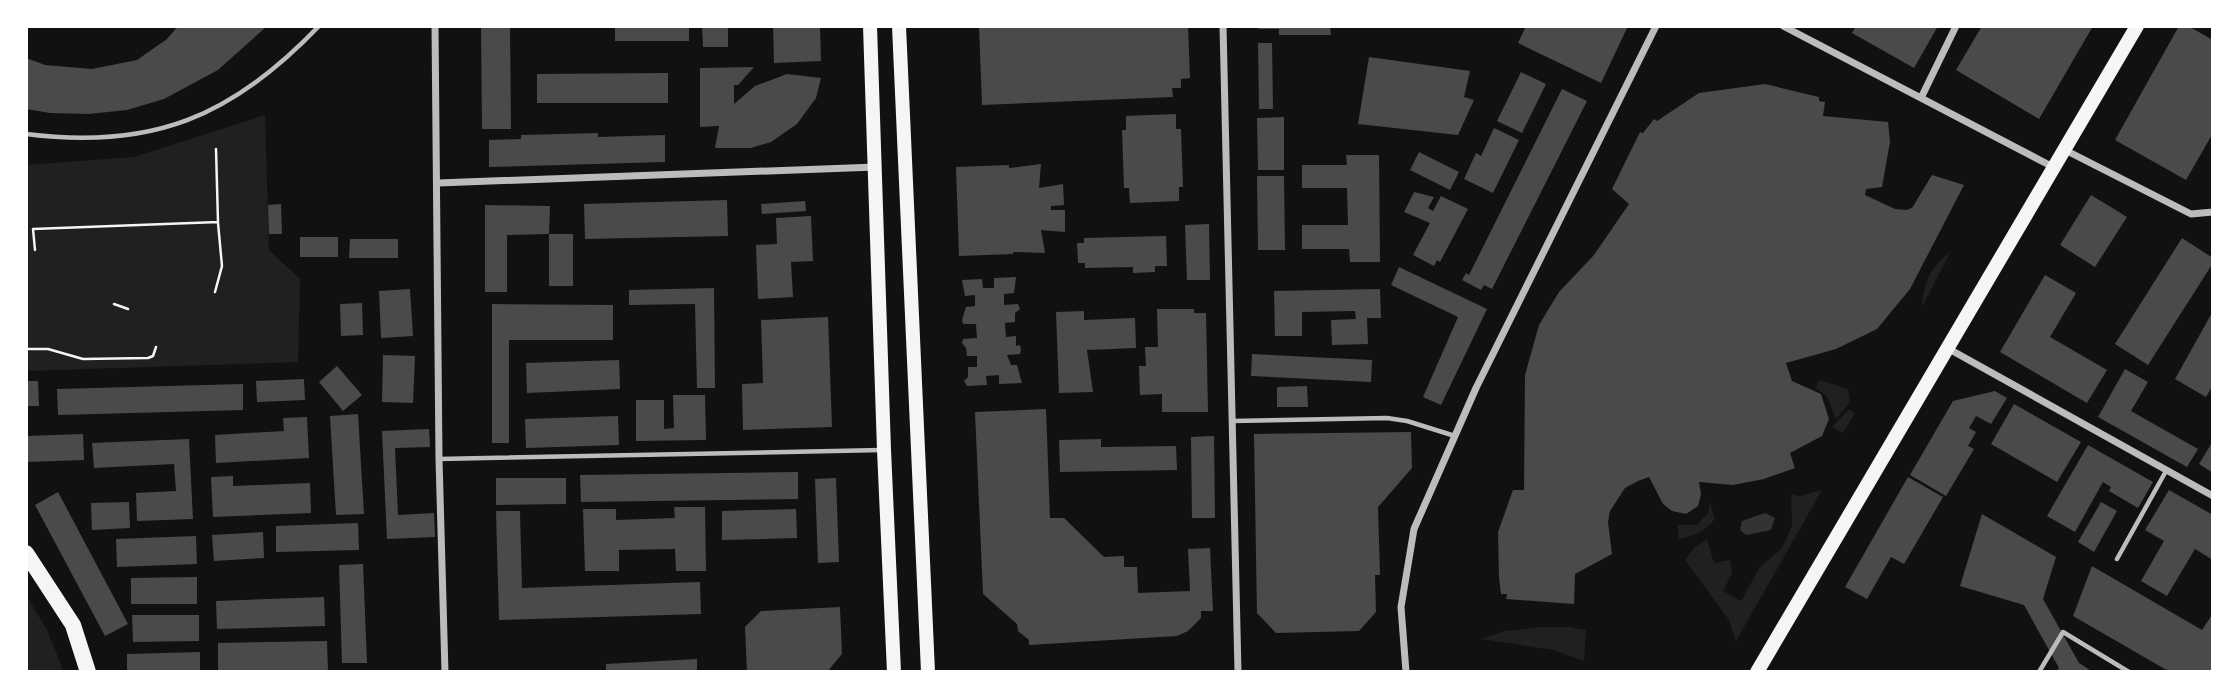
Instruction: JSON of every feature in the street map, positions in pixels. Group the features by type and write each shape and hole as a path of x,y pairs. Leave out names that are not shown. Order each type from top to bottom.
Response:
{"main road":[{"path":"870,26 894,672"},
{"path":"900,26 928,672"},
{"path":"1757,672 2137,26"},
{"path":"26,553 73,625 88,672"}],"street":[{"path":"435,26 439,459 445,672"},
{"path":"1223,26 1238,672"},
{"path":"1406,672 1401,607 1414,529 1455,436 1656,26"},
{"path":"1783,26 2055,168"},
{"path":"1920,98 1956,26"},
{"path":"2065,150 2191,214 2213,212"},
{"path":"438,183 877,167"},
{"path":"1949,349 2213,496"}],"lane":[{"path":"26,134 69,139 127,136 182,123 234,99 253,86 281,66 319,26"},
{"path":"1232,421 1387,418 1407,421 1455,436"},
{"path":"439,459 884,450"},
{"path":"2117,559 2167,470"},
{"path":"2039,672 2063,632 2129,672"}],"path":[{"path":"215,292 222,267 216,149"},
{"path":"35,250 33,229 218,222"},
{"path":"114,304 128,309"},
{"path":"26,349 48,349 83,359 148,358 153,356 156,347"}],"shaded area":[{"path":"265,115 269,250 300,279 298,362 26,371 26,165 134,157"},
{"path":"1951,251 1922,307 1929,276"},
{"path":"1819,380 1848,389 1850,402 1836,419 1827,397 1816,388"},
{"path":"1849,409 1855,413 1843,433 1832,427"},
{"path":"1822,490 1736,641 1729,620 1685,560 1694,548 1707,539 1714,563 1730,560 1732,573 1723,591 1741,601 1760,567 1782,548 1792,526 1791,494 1800,496"},
{"path":"1710,503 1715,519 1689,537 1679,539 1677,525 1697,525 1708,513"},
{"path":"1765,513 1775,518 1771,530 1746,535 1740,530 1742,521"},
{"path":"26,595 47,630 64,672 26,672"},
{"path":"1542,627 1586,630 1584,661 1554,650 1481,639 1505,631"}],"building":[{"path":"178,26 267,26 218,70 164,99 127,110 89,114 26,109 26,58 45,65 92,69 137,60 167,39"},
{"path":"481,26 510,26 511,129 482,129"},
{"path":"615,26 689,26 689,41 615,41"},
{"path":"702,26 728,26 728,47 703,47"},
{"path":"773,26 820,26 821,61 774,63"},
{"path":"979,26 1188,26 1190,78 1181,79 1181,88 1172,88 1173,97 982,105"},
{"path":"1258,26 1330,26 1331,35 1279,35 1279,29 1258,29"},
{"path":"1526,26 1628,26 1601,83 1518,43"},
{"path":"1856,26 1938,26 1914,68 1852,33"},
{"path":"1982,26 2093,26 2039,119 1956,70"},
{"path":"2179,26 2188,26 2213,40 2213,133 2186,180 2115,140"},
{"path":"1258,43 1272,43 1273,109 1259,109"},
{"path":"1369,57 1470,71 1464,97 1474,100 1458,135 1358,124"},
{"path":"754,67 738,85 734,85 734,104 755,86 787,74 821,78 816,98 797,124 771,142 751,148 715,148 719,126 700,127 700,68"},
{"path":"1521,72 1546,84 1522,133 1497,121"},
{"path":"668,73 668,103 537,103 537,74"},
{"path":"1765,84 1819,97 1819,101 1825,102 1823,116 1888,122 1890,142 1882,187 1866,189 1865,195 1895,209 1906,210 1912,208 1932,175 1964,185 1910,289 1877,329 1836,349 1786,363 1792,381 1821,394 1829,419 1822,436 1790,453 1795,468 1764,479 1733,485 1699,482 1701,494 1698,506 1686,514 1672,511 1663,504 1649,477 1638,481 1625,488 1610,511 1608,522 1612,554 1575,574 1574,604 1506,599 1507,594 1501,594 1498,532 1513,490 1524,490 1525,375 1539,325 1559,292 1594,255 1629,204 1612,189 1640,132 1643,133 1654,119 1657,121 1699,93"},
{"path":"1562,89 1587,101 1492,289 1484,285 1481,290 1462,280 1466,273 1469,275"},
{"path":"1176,114 1176,129 1181,129 1183,187 1179,187 1179,201 1130,203 1129,188 1124,188 1122,130 1126,130 1126,116"},
{"path":"1284,117 1284,170 1258,170 1257,118"},
{"path":"1494,128 1519,140 1493,193 1464,179 1476,153 1481,156"},
{"path":"598,133 598,137 665,135 665,162 489,167 489,140 521,139 521,135"},
{"path":"1419,152 1459,172 1450,190 1410,170"},
{"path":"1346,155 1379,155 1380,262 1350,262 1349,249 1302,249 1302,225 1348,225 1347,188 1302,188 1302,165 1347,165"},
{"path":"1041,164 1039,188 1063,184 1064,205 1051,206 1051,210 1065,210 1065,232 1041,230 1045,253 1013,252 959,256 956,167 1009,165 1009,168"},
{"path":"1257,176 1284,176 1285,250 1258,250"},
{"path":"1414,192 1434,197 1428,208 1433,211 1441,196 1468,209 1440,262 1437,260 1434,266 1413,255 1430,223 1404,212"},
{"path":"2091,195 2127,217 2095,267 2060,245"},
{"path":"727,200 728,236 585,239 584,204"},
{"path":"805,201 806,211 762,214 761,204"},
{"path":"281,204 282,234 269,234 268,205"},
{"path":"485,205 550,206 549,234 507,235 507,292 485,292"},
{"path":"811,216 813,261 791,262 793,297 758,299 756,245 777,244 776,218"},
{"path":"1209,224 1210,280 1187,280 1185,225"},
{"path":"549,234 573,234 573,286 549,286"},
{"path":"1166,236 1167,266 1155,266 1155,272 1133,273 1133,267 1085,268 1085,263 1078,263 1077,243 1084,243 1084,238"},
{"path":"300,237 338,237 338,257 300,257"},
{"path":"2182,238 2213,258 2213,263 2148,365 2115,344"},
{"path":"350,239 398,239 398,258 349,258"},
{"path":"1399,267 1487,309 1441,405 1423,397 1458,317 1391,285"},
{"path":"2045,275 2076,293 2050,337 2107,370 2087,403 2000,352"},
{"path":"1016,277 1014,293 1004,294 1004,305 1018,304 1020,309 1015,313 1015,322 1005,323 1006,337 1016,336 1016,346 1020,345 1020,354 1007,355 1011,365 1017,365 1022,383 999,384 999,375 986,376 987,385 967,386 964,381 968,377 968,367 977,367 977,356 967,356 962,343 963,339 977,338 976,324 963,324 962,320 966,307 975,306 975,295 965,296 962,280 982,279 983,288 994,288 994,278"},
{"path":"714,288 715,388 697,388 695,304 629,305 629,290"},
{"path":"410,289 413,336 381,338 379,291"},
{"path":"1380,289 1381,318 1367,318 1368,344 1332,345 1331,320 1356,319 1355,311 1302,312 1302,336 1275,336 1274,291"},
{"path":"362,303 363,335 341,336 340,304"},
{"path":"492,304 613,305 613,340 509,340 509,443 492,443"},
{"path":"1157,309 1194,309 1194,313 1206,313 1208,412 1162,412 1162,394 1140,395 1139,366 1146,366 1145,347 1158,347"},
{"path":"1084,311 1084,320 1135,318 1136,348 1087,350 1093,392 1059,393 1056,312"},
{"path":"2213,311 2213,385 2206,397 2175,379"},
{"path":"828,317 832,427 743,430 742,384 763,383 761,320"},
{"path":"1252,354 1372,360 1371,382 1251,376"},
{"path":"383,355 415,356 413,403 382,402"},
{"path":"619,360 620,389 527,393 526,363"},
{"path":"337,366 362,395 343,411 319,382"},
{"path":"2125,369 2148,382 2131,411 2198,449 2187,467 2098,417"},
{"path":"304,379 305,400 257,402 256,381"},
{"path":"26,381 38,381 39,406 26,406"},
{"path":"243,384 243,410 58,415 57,389"},
{"path":"1307,386 1308,407 1277,407 1277,387"},
{"path":"1995,391 2007,398 1991,424 1976,416 1969,428 1976,432 1968,446 1974,449 1946,496 1910,475 1953,401"},
{"path":"673,395 705,395 706,440 636,441 636,400 664,400 664,429 674,428"},
{"path":"2014,404 2081,442 2057,482 1991,444"},
{"path":"1046,409 1050,518 1064,518 1104,557 1124,556 1124,567 1137,567 1138,593 1190,591 1188,549 1210,548 1213,611 1201,611 1201,618 1188,631 1177,636 1029,645 1029,640 1018,631 1017,624 983,594 975,412"},
{"path":"358,414 364,514 336,515 330,416"},
{"path":"618,416 619,445 526,448 525,419"},
{"path":"307,417 309,458 216,463 215,435 284,431 283,418"},
{"path":"429,429 430,447 395,448 398,515 434,513 435,537 387,539 382,431"},
{"path":"1411,432 1412,468 1378,507 1380,575 1375,575 1376,612 1359,631 1276,633 1257,613 1254,434"},
{"path":"83,434 84,460 26,462 26,436"},
{"path":"1214,436 1215,518 1192,518 1191,437"},
{"path":"189,439 193,519 137,521 136,493 176,491 174,464 94,468 92,443"},
{"path":"1101,439 1101,447 1176,446 1177,470 1060,472 1059,440"},
{"path":"2213,441 2213,473 2199,464"},
{"path":"2088,445 2153,482 2138,508 2109,491 2111,487 2103,482 2075,532 2047,516"},
{"path":"798,472 798,499 581,502 580,475"},
{"path":"233,476 233,486 310,483 311,513 213,517 211,477"},
{"path":"1908,477 1943,497 1904,564 1891,557 1867,599 1845,587"},
{"path":"496,478 566,478 566,504 496,505"},
{"path":"836,478 839,562 818,563 815,479"},
{"path":"2169,490 2213,515 2213,560 2195,549 2167,596 2141,581 2164,541 2145,530"},
{"path":"58,492 128,624 105,636 35,505"},
{"path":"129,502 130,528 92,530 91,503"},
{"path":"2101,502 2117,511 2094,552 2078,542"},
{"path":"674,507 705,507 706,571 676,571 675,549 619,550 619,571 585,571 583,509 616,509 616,520 675,518"},
{"path":"796,509 797,538 722,540 722,511"},
{"path":"496,511 520,511 522,588 700,582 701,614 499,620"},
{"path":"1982,514 2056,557 2043,599 2079,663 2093,672 2056,672 2059,668 2024,605 1960,586"},
{"path":"358,523 359,550 276,552 276,526"},
{"path":"263,532 264,558 214,561 212,535"},
{"path":"196,536 197,564 117,567 116,539"},
{"path":"363,564 367,663 342,663 339,565"},
{"path":"2092,566 2202,630 2213,613 2213,672 2170,672 2073,616"},
{"path":"197,577 197,604 131,604 131,578"},
{"path":"324,597 325,626 217,629 216,601"},
{"path":"840,607 842,654 827,672 747,672 745,627 761,611"},
{"path":"132,615 199,615 199,641 133,642"},
{"path":"327,641 328,670 218,672 218,643"},
{"path":"200,652 200,672 127,672 127,654"},
{"path":"697,659 697,672 606,672 606,664"}]}
